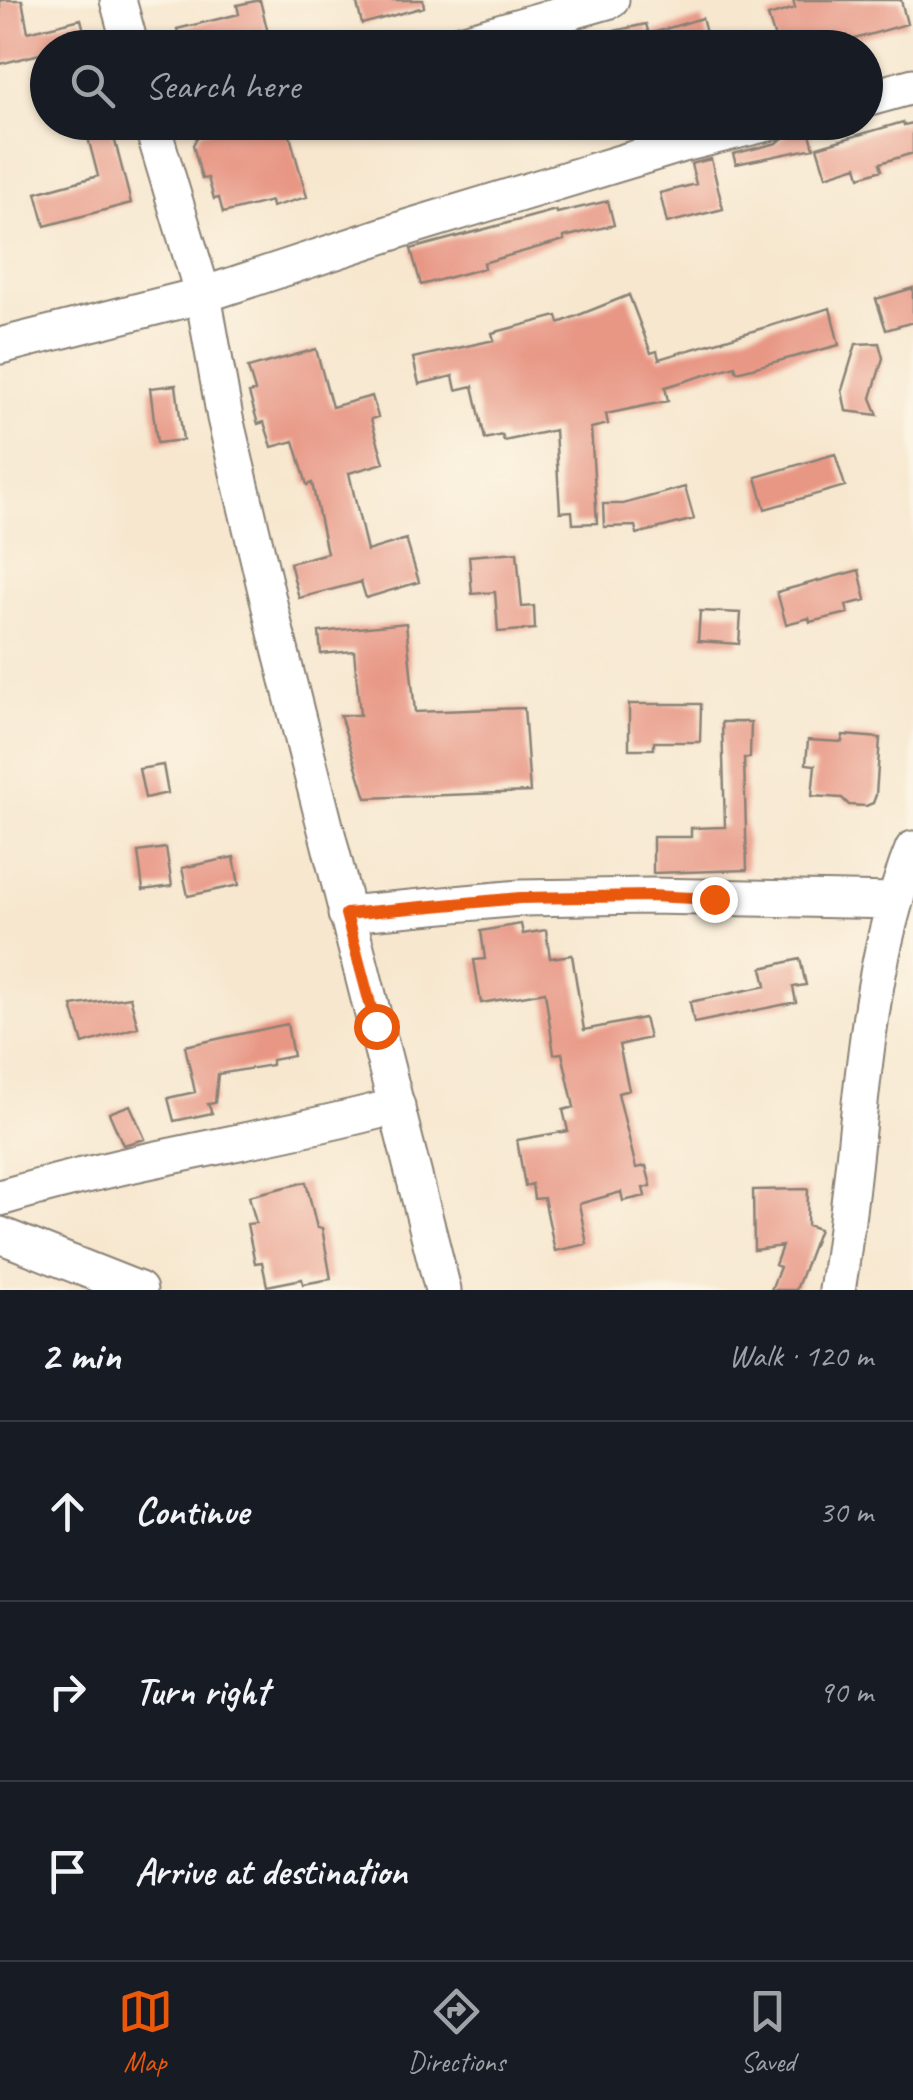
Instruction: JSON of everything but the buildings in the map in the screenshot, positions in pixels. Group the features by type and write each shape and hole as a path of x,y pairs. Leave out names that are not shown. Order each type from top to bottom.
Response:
{"street":[{"path":"118,0 126,30"},
{"path":"506,30 612,0"},
{"path":"883,95 913,86"},
{"path":"159,140 202,295 224,418 442,1290"},
{"path":"0,346 202,295 406,228 699,140"},
{"path":"838,1290 873,1014 895,900 913,849"},
{"path":"346,914 520,898 895,900"},
{"path":"0,1198 397,1106"},
{"path":"0,1236 138,1290"}],"route":[{"path":"376,1026 346,914 520,898 714,899"}]}
